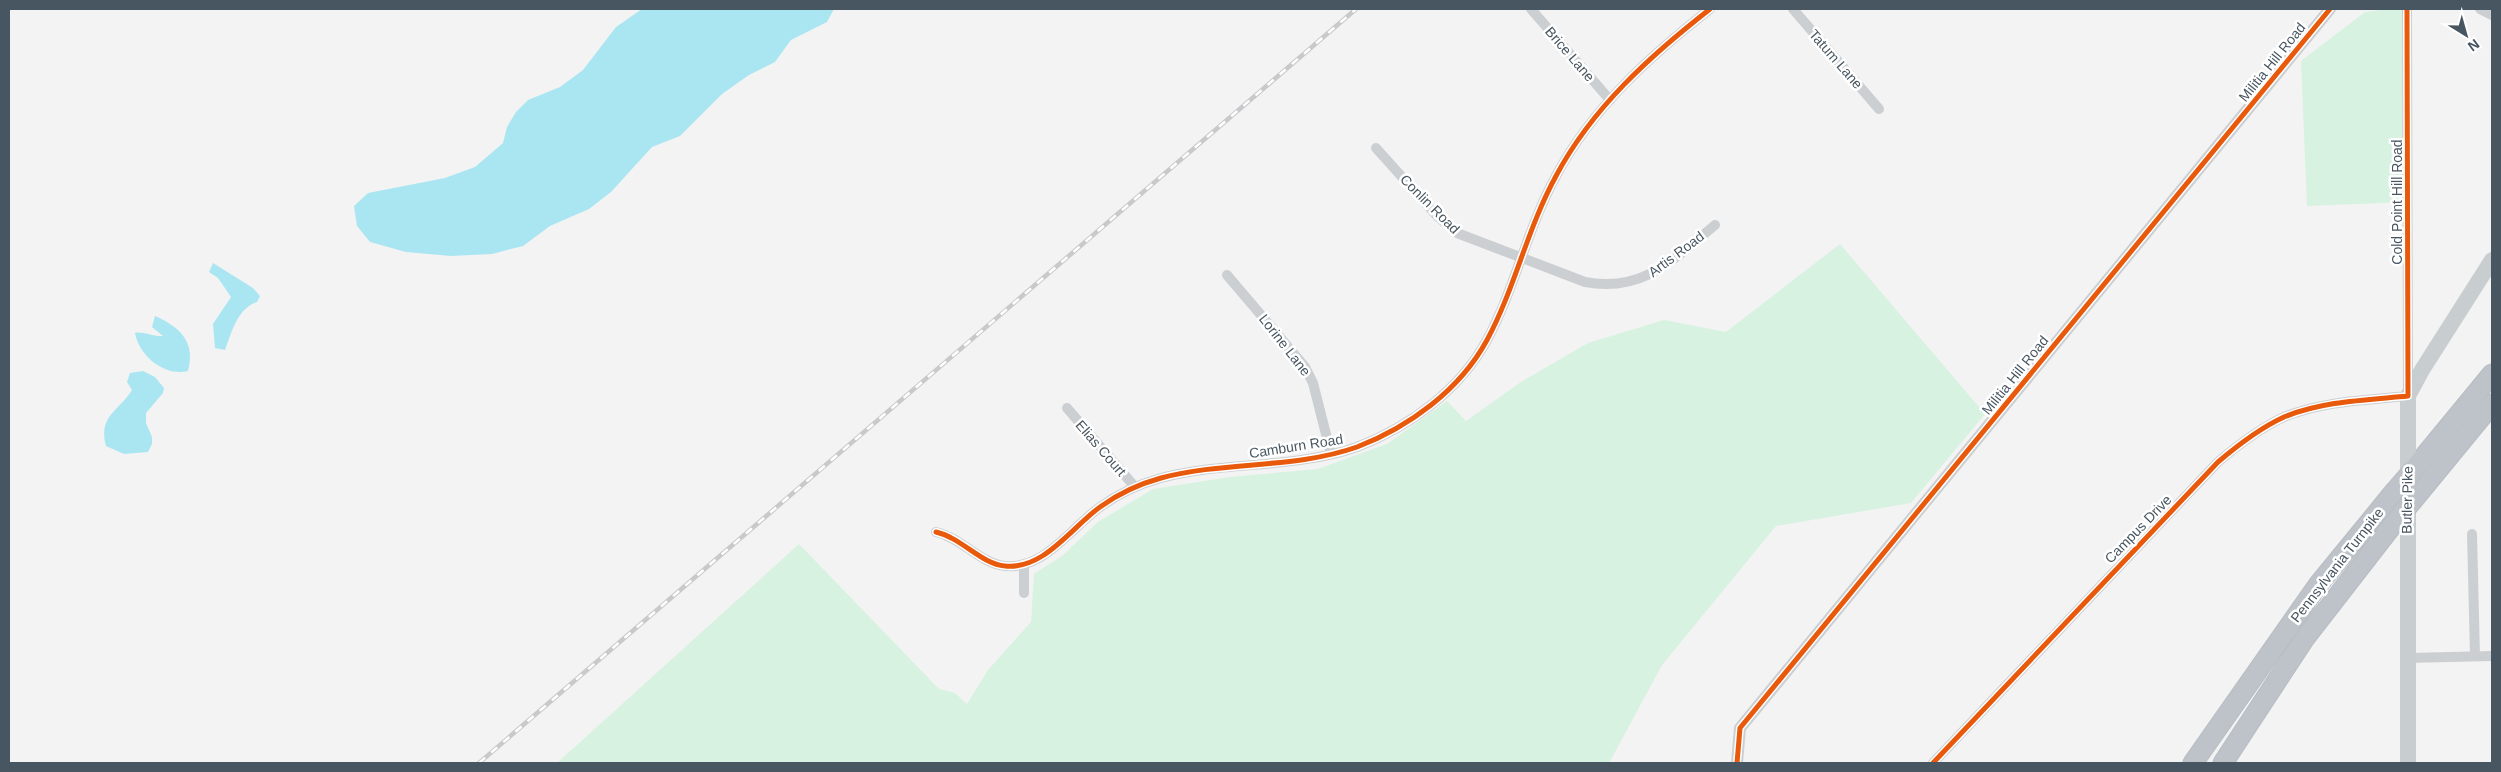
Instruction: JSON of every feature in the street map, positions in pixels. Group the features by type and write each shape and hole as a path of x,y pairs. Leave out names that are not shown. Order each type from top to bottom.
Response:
{"highway":[{"name":"Pennsylvania Turnpike","path":"2193,763 2318,585 2492,374"},
{"name":"Pennsylvania Turnpike","path":"2223,763 2305,638 2395,522 2492,404"}],"main road":[{"name":"Butler Pike","path":"2408,763 2408,396 2422,370 2492,260"}],"street":[{"name":"Brice Lane","path":"1531,9 1610,100"},
{"name":"Camburn Road","path":"936,532 956,539 998,565 1006,567 1024,565 1047,553 1103,505 1134,487 1184,473 1331,454 1356,447 1411,420 1450,388 1471,365 1489,338 1520,259 1556,176 1584,131 1610,100 1649,60 1710,9"},
{"name":"Tatum Lane","path":"1793,9 1879,108"},
{"name":"Militia Hill Road","path":"1737,763 1740,728 2330,9"},
{"name":"Cold Point Hill Road","path":"2407,9 2408,396"},
{"path":"2480,9 2492,15"},
{"name":"Conlin Road","path":"1376,148 1437,216 1457,234 1520,259"},
{"name":"Artis Road","path":"1520,259 1578,280 1602,285 1621,284 1654,272 1715,225"},
{"name":"Lorine Lane","path":"1227,275 1293,351 1310,376 1331,454"},
{"name":"Campus Drive","path":"1933,763 2218,462 2235,447 2284,417 2322,406 2408,396"},
{"name":"Elias Court","path":"1066,408 1134,487"},
{"path":"2472,534 2476,656"},
{"path":"1024,565 1024,593"},
{"path":"2407,658 2492,656"}],"green space":[{"path":"2407,9 2408,202 2307,206 2301,61 2365,12"},
{"path":"1840,244 1985,414 1911,503 1776,526 1662,665 1609,763 557,763 799,544 939,689 955,693 967,704 988,670 1031,622 1034,574 1062,556 1098,522 1153,489 1230,477 1318,469 1387,444 1447,401 1466,421 1521,382 1588,343 1664,320 1726,332"}],"water":[{"path":"642,9 834,9 827,22 791,40 775,62 749,75 722,94 680,136 652,147 611,192 589,209 550,226 523,246 492,254 451,256 406,252 370,242 357,226 354,206 368,193 445,178 475,167 503,143 507,127 516,112 528,100 560,87 583,70 616,27"},
{"path":"213,263 253,288 260,296 257,302 250,305 236,322 225,350 215,348 213,324 231,297 218,278 209,272"},
{"path":"155,316 172,325 184,337 190,352 188,371 179,372 162,368 147,357 137,341 135,333 163,336 152,327"},
{"path":"143,371 155,377 164,388 163,393 146,413 146,423 152,437 152,444 148,452 124,454 106,446 105,428 111,415 132,390 127,382 130,373"}],"railway":[{"path":"479,763 1356,9"}],"cycle path":[{"path":"936,532 954,540 988,561 1005,566 1019,565 1045,554 1057,546 1089,515 1107,502 1145,483 1209,469 1309,459 1333,454 1376,439 1414,418 1448,391 1463,375 1487,340 1506,300 1546,196 1570,151 1624,85 1666,45 1710,9"},
{"path":"1737,763 1740,728 2330,9"},
{"path":"1933,763 2218,462 2233,449 2266,426 2299,412 2330,404 2408,396 2407,9"}]}
